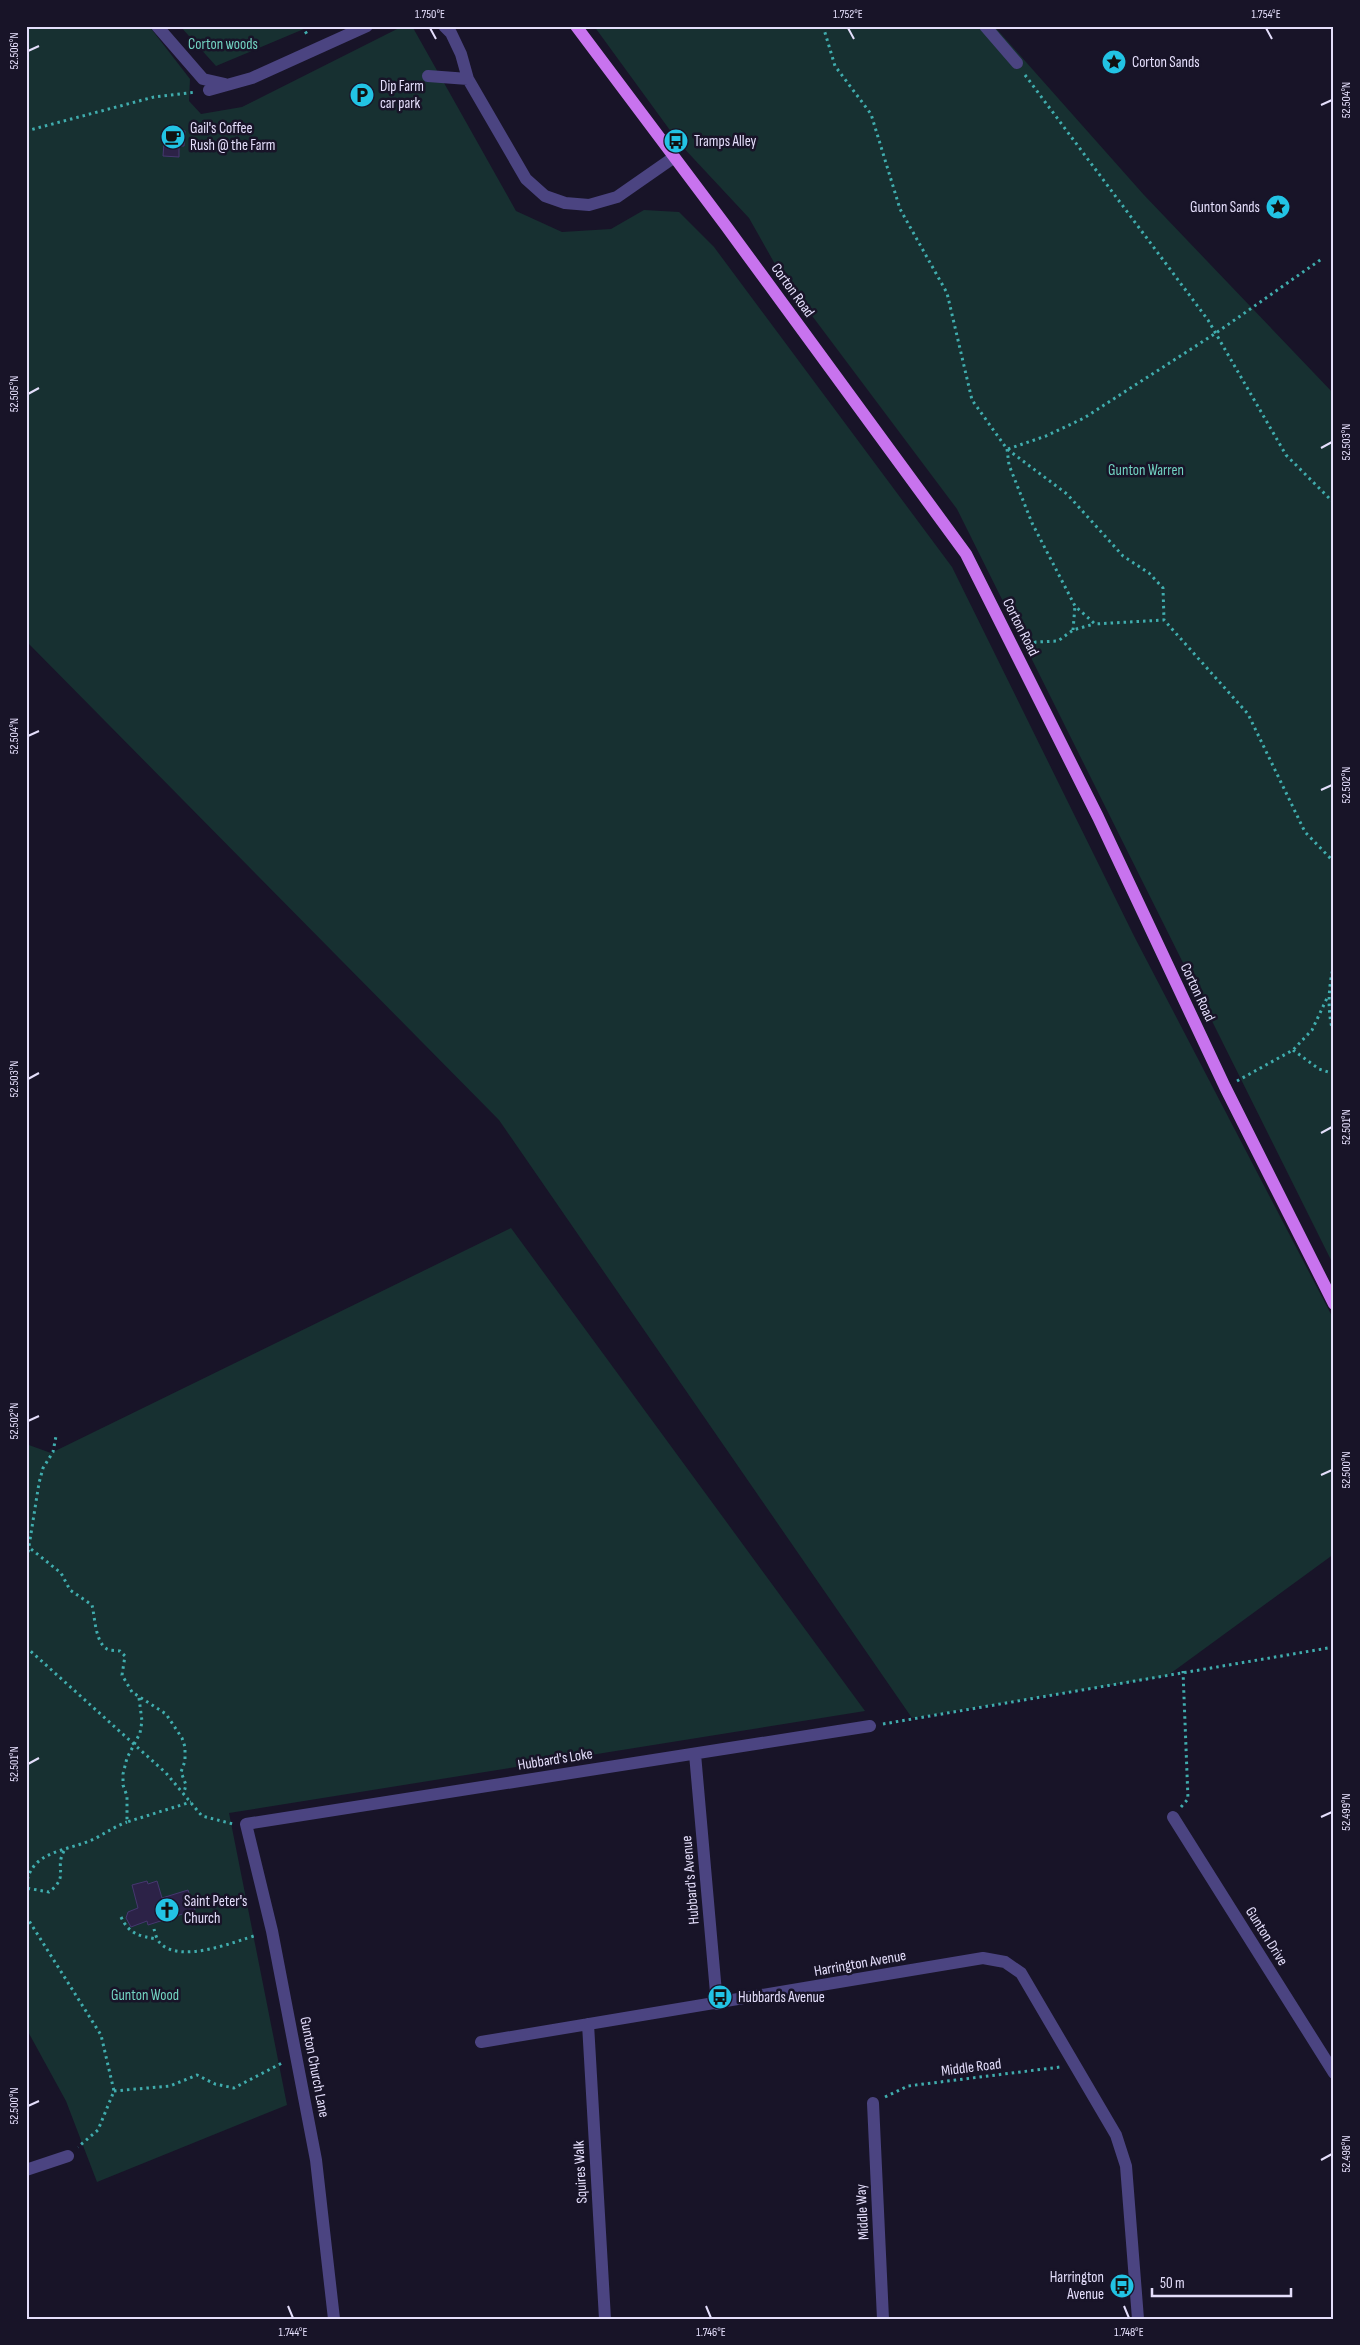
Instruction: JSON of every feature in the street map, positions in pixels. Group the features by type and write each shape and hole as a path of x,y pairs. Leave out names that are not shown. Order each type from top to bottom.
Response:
{"main road":[{"name":"Corton Road","path":"576,26 673,158 732,234 966,554 1098,817 1225,1087 1334,1304"}],"street":[{"path":"157,26 203,79 229,84"},
{"path":"209,90 252,78 367,26"},
{"path":"444,26 451,33 461,54 468,79 526,179 545,196 564,203 589,205 617,197 673,158"},
{"path":"985,26 1016,63"},
{"path":"428,76 468,79"},
{"name":"Hubbard's Loke","path":"246,1824 870,1726"},
{"name":"Hubbard's Avenue","path":"695,1754 717,2004"},
{"name":"Gunton Drive","path":"1173,1817 1334,2073"},
{"name":"Gunton Church Lane","path":"246,1824 272,1931 316,2160 334,2319"},
{"name":"Harrington Avenue","path":"481,2042 983,1958 1005,1962 1021,1973 1116,2135 1126,2166 1138,2319"},
{"name":"Squires Walk","path":"588,2024 605,2319"},
{"name":"Middle Way","path":"873,2103 883,2319"},
{"path":"26,2170 68,2156"}],"path":[{"path":"823,26 835,66 871,114 900,209 947,293 972,400 1007,449 1068,494 1123,556 1149,573 1163,588 1164,620 1248,714 1305,832 1334,862"},
{"path":"1016,63 1216,333 1286,455 1334,503"},
{"path":"26,131 154,97 209,90"},
{"path":"1007,449 1046,436 1084,418 1216,333 1323,258"},
{"path":"1007,449 1009,465 1032,524 1075,606 1094,624"},
{"path":"1073,630 1075,606"},
{"path":"1014,651 1036,642 1058,641 1073,630 1094,624 1164,620"},
{"path":"1334,965 1330,979 1331,1025 1334,1035"},
{"path":"1225,1087 1293,1050 1312,1030 1328,996"},
{"path":"1293,1050 1319,1069 1334,1074"},
{"path":"26,1565 39,1483 43,1468 53,1452 56,1436"},
{"path":"28,1545 35,1554 61,1573 70,1590 92,1605 97,1631 103,1645 108,1650 120,1651 124,1656 122,1674 132,1692 139,1698 158,1707 166,1714 182,1738 185,1747 185,1762 181,1772 186,1785 184,1792"},
{"path":"870,1726 1183,1671 1334,1647"},
{"path":"27,1649 166,1773 184,1792 202,1816 232,1824"},
{"path":"1173,1817 1188,1799 1183,1671"},
{"path":"127,1822 123,1774 127,1758 134,1746 142,1721 139,1698"},
{"path":"64,1851 60,1858 62,1876 58,1884 49,1892 26,1888 27,1876 36,1863 52,1852 64,1851 127,1822 191,1802"},
{"path":"26,1916 101,2035 114,2091 98,2130 68,2156"},
{"path":"121,1917 126,1927 135,1935 157,1939"},
{"path":"154,1929 159,1943 171,1951 219,1948 258,1935"},
{"path":"114,2091 170,2086 196,2075 215,2084 234,2088 284,2062"},
{"name":"Middle Road","path":"873,2103 908,2086 1075,2065"}],"green space":[{"path":"26,26 149,26 190,79 189,101 201,114 242,107 403,26 412,26 516,211 562,232 611,229 644,210 679,212 714,247 952,567 1134,936 1334,1320 1334,1554 1167,1676 912,1718 499,1120 26,641"},
{"name":"Corton woods","path":"180,26 311,26 216,66"},
{"name":"Gunton Warren","path":"594,26 994,26 1144,195 1334,394 1334,1266 957,509 780,273 749,218 680,144"},
{"name":"Gunton Wood","path":"511,1228 865,1711 229,1813 287,2105 97,2182 66,2101 26,2028 26,1444 51,1453"}],"building":[{"name":"Gail's Coffee Rush @ the Farm","path":"165,130 185,131 184,146 179,146 179,157 163,156"},
{"name":"Saint Peter's Church","path":"147,1881 148,1884 157,1881 162,1898 188,1890 195,1910 148,1925 147,1921 131,1927 126,1918 128,1912 138,1908 132,1885"}],"place":[{"name":"Corton Sands","path":"1114,62"},
{"name":"Dip Farm car park","path":"362,95"},
{"name":"Gail's Coffee Rush @ the Farm","path":"173,137"},
{"name":"Tramps Alley","path":"676,141"},
{"name":"Gunton Sands","path":"1278,207"},
{"name":"Saint Peter's Church","path":"167,1910"},
{"name":"Hubbards Avenue","path":"720,1997"},
{"name":"Harrington Avenue","path":"1122,2286"}]}
